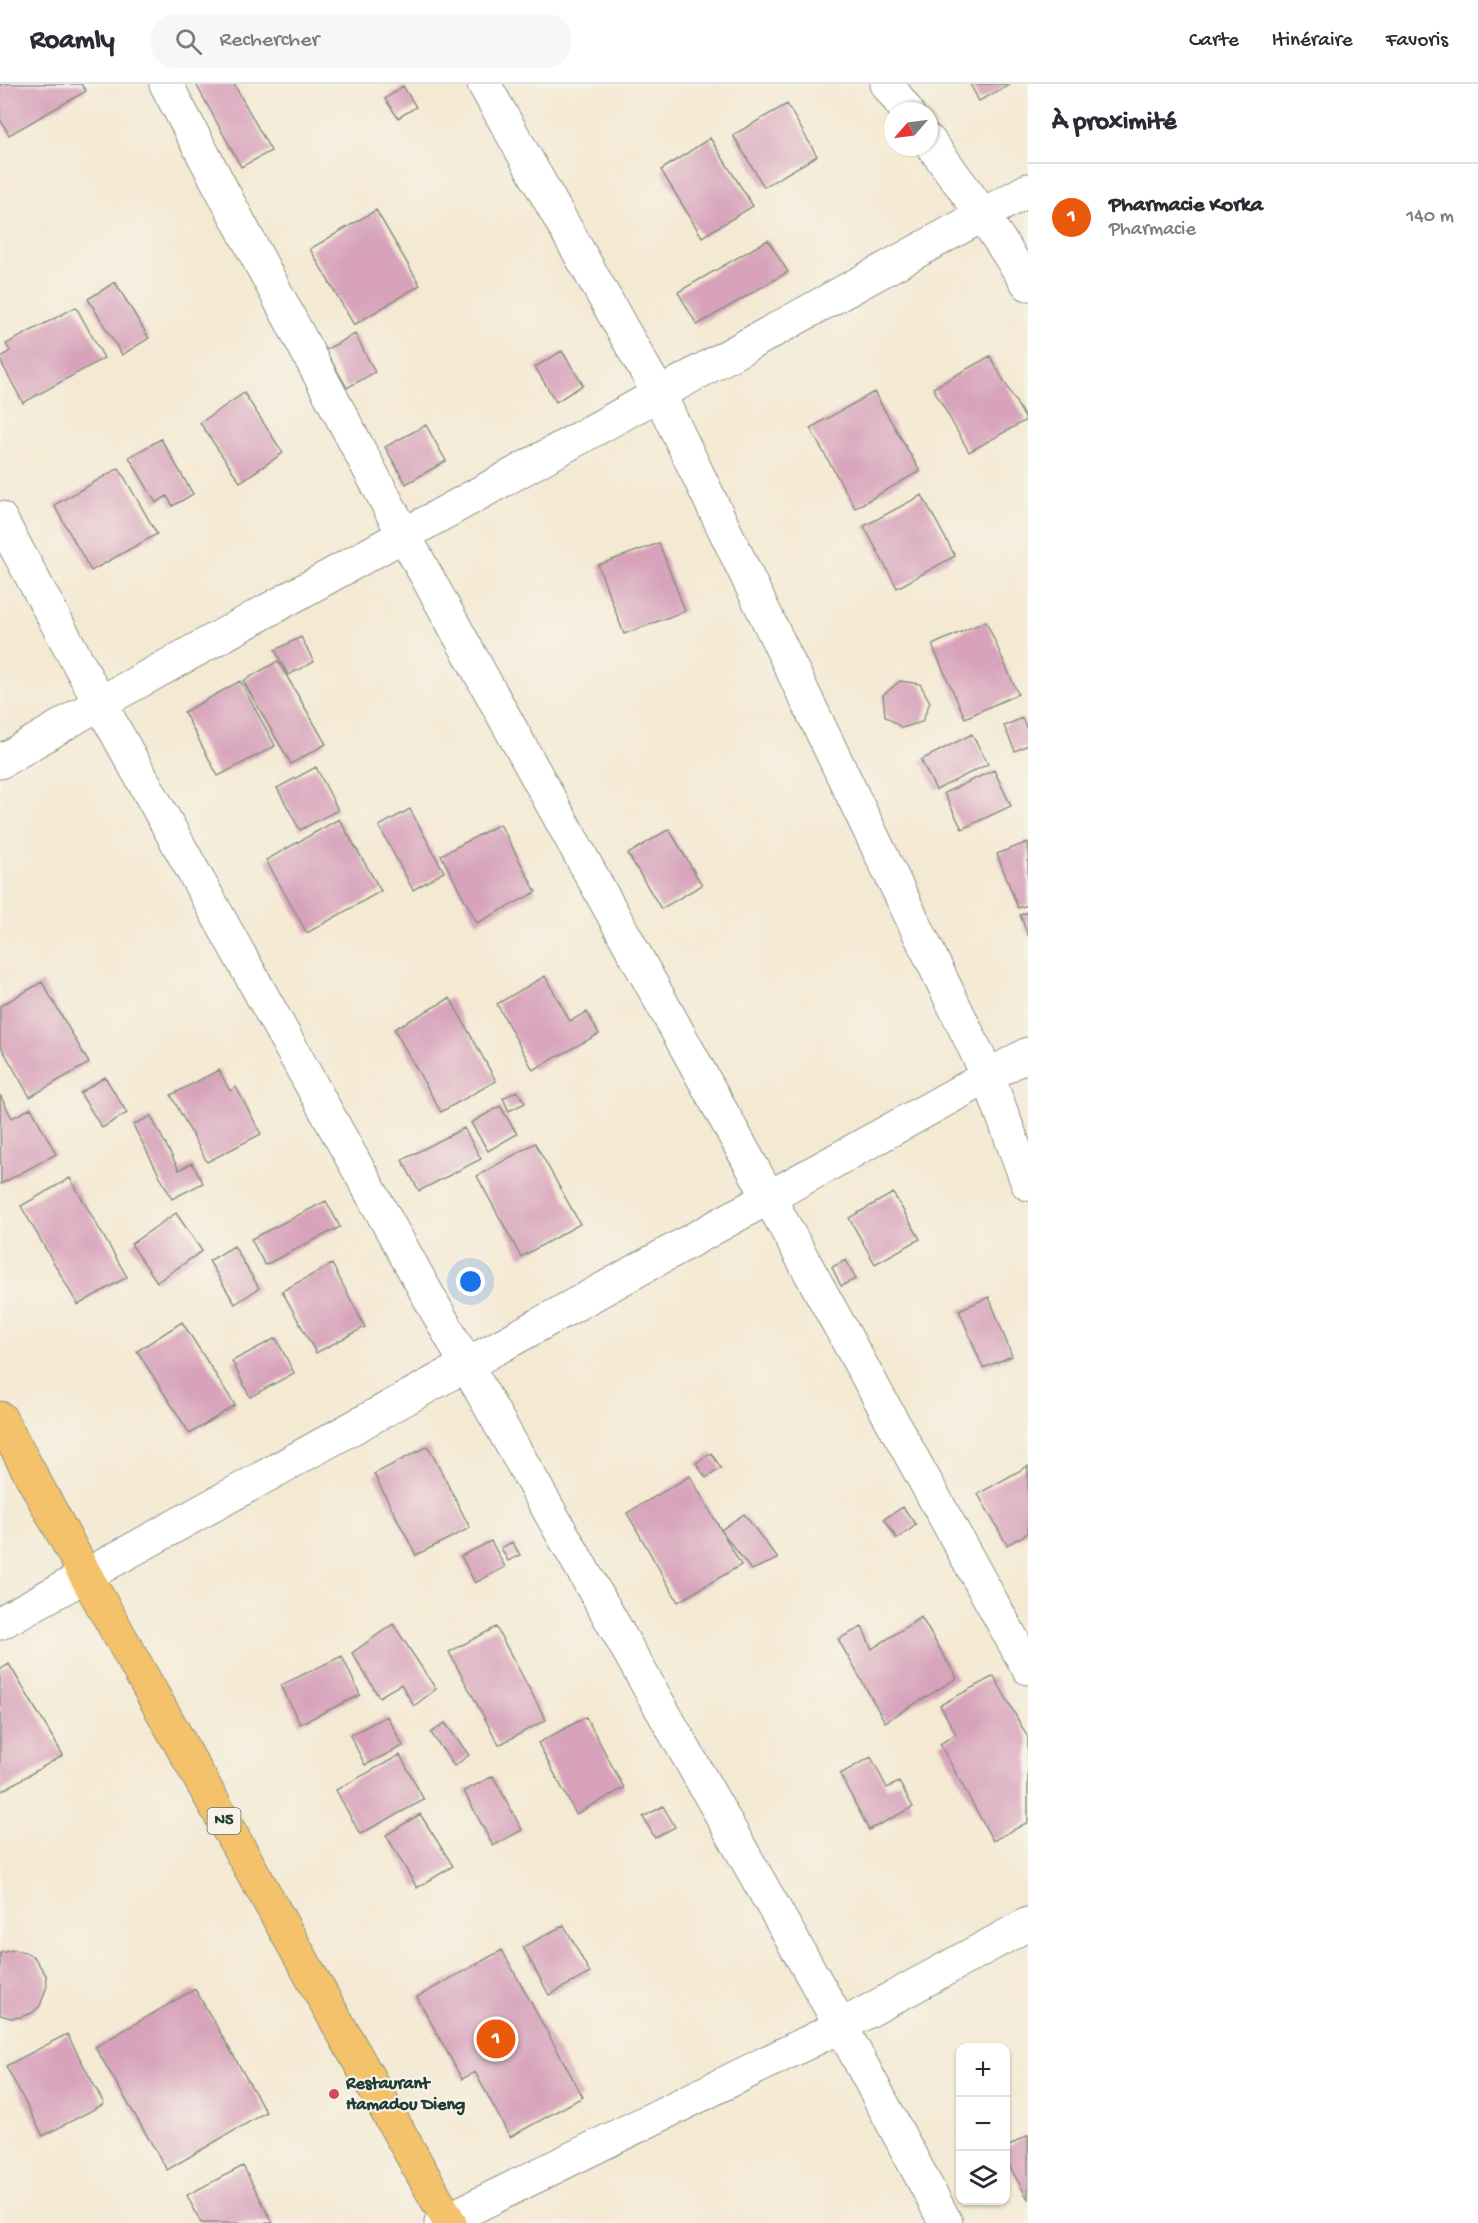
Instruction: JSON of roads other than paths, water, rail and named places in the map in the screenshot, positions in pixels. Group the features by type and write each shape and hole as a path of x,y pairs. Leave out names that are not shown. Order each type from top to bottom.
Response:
{"highway":[{"name":"N5","path":"0,1418 446,2222"}],"street":[{"path":"166,84 404,535 1028,1668"},
{"path":"484,84 659,394 988,1076 1028,1184"},
{"path":"887,84 900,102"},
{"path":"938,153 983,215 1028,284"},
{"path":"0,762 100,703 1028,190"},
{"path":"0,518 466,1364 841,2026 946,2223"},
{"path":"0,1623 1028,1054"},
{"path":"446,2222 841,2026 1028,1924"}],"place":[{"name":"Pharmacie Korka","path":"496,2039"},
{"name":"Restaurant Hamadou Dieng","path":"334,2094"}]}
